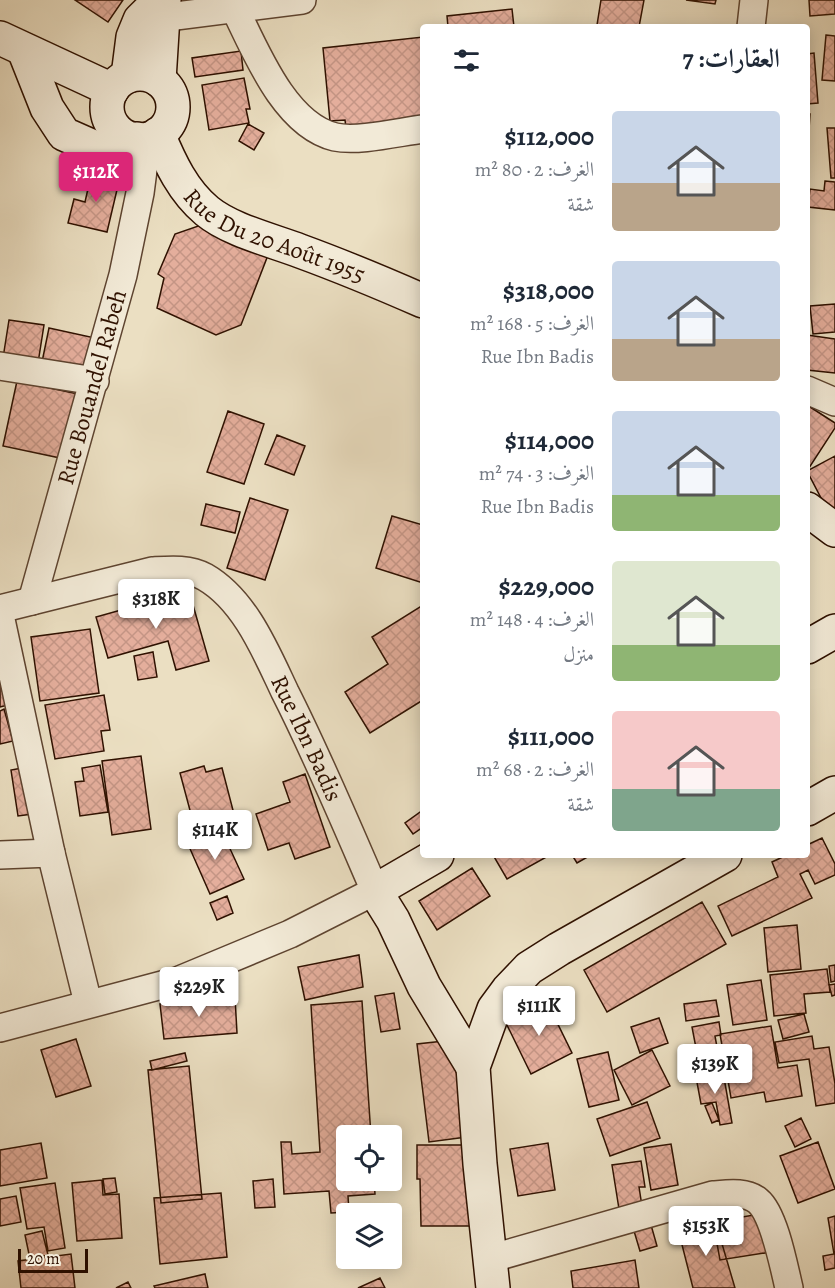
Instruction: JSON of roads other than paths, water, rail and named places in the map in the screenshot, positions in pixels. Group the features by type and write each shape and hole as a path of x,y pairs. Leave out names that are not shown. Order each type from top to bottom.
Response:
{"street":[{"path":"147,138 126,137 117,131 111,122 108,100 133,82 156,10 302,0"},
{"path":"751,24 754,0"},
{"path":"236,5 278,89 290,108 306,123 335,136 365,137 420,129"},
{"path":"12,44 133,82 166,87 173,108 171,118 165,128 147,138 115,149 98,149 64,134 12,44"},
{"name":"Rue Du 20 Août 1955","path":"147,138 167,156 185,187 209,213 234,226 352,270 420,300"},
{"name":"Rue Bouandel Rabeh","path":"32,601 123,275 140,193 147,138"},
{"path":"0,366 95,381"},
{"path":"810,391 835,402"},
{"path":"810,511 835,530"},
{"name":"Rue Ibn Badis","path":"32,601 152,571 176,570 195,573 206,578 226,593 243,614 257,637 301,723 375,891 393,920 424,986 473,1067"},
{"path":"0,609 32,601"},
{"path":"0,615 51,853 88,1004"},
{"path":"810,645 835,631"},
{"path":"810,807 835,793"},
{"path":"0,855 51,853"},
{"path":"0,1028 177,981 280,939 375,891 432,858"},
{"path":"720,858 559,949 529,969 508,990 494,1009 473,1067 491,1274 713,1195 733,1193 758,1200 766,1211 773,1227 789,1288"}]}
